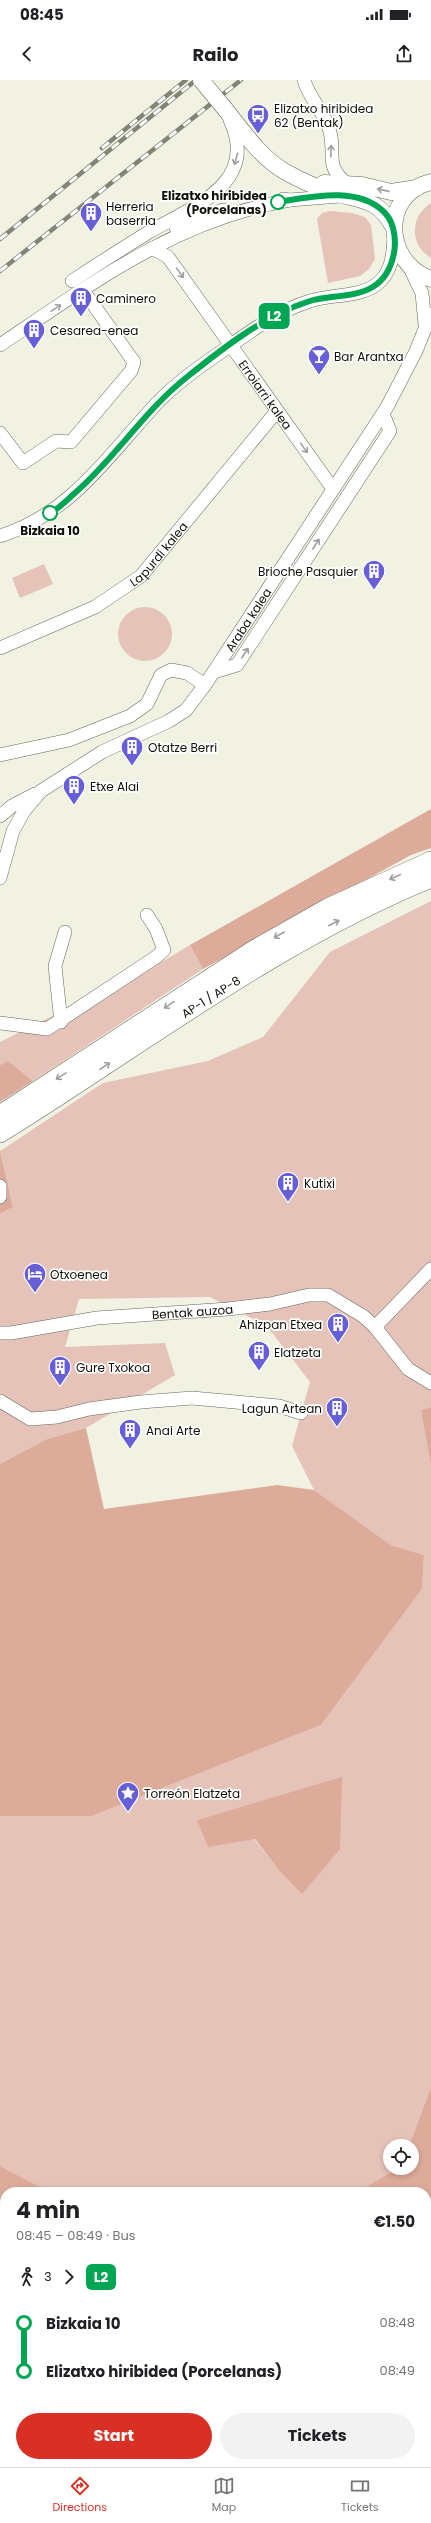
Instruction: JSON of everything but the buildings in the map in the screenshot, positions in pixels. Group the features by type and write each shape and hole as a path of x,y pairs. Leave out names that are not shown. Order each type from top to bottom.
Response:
{"highway":[{"name":"AP-1 / AP-8","path":"0,1115 254,950 328,908 431,861"},
{"name":"AP-1 / AP-8","path":"0,1133 262,963 335,922 431,878"}],"main road":[{"path":"201,80 257,148 282,170 306,181 347,190 392,192 425,185"},
{"path":"394,233 401,204 425,185"},
{"path":"347,190 374,204 387,215 394,233 399,254 410,268 431,279"}],"street":[{"path":"77,285 152,248 237,212 290,200 347,190 333,170 331,162 330,131 313,102 304,80"},
{"path":"0,345 77,285 151,231 192,211 218,191 229,176 237,160 238,145 235,131 225,109"},
{"path":"77,285 122,256 197,219 260,201 283,199 290,200"},
{"path":"0,536 20,529 55,510 94,476 160,401 186,377 274,316 310,301 361,291 376,285 392,261 394,233"},
{"name":"Erroiarri kalea","path":"152,248 168,257 333,490"},
{"path":"410,268 422,293 426,329"},
{"path":"0,433 23,463 56,440 71,442 131,371 134,362 77,285"},
{"name":"Araba kalea","path":"205,686 383,414 405,374 426,329 431,314"},
{"name":"Lapurdi kalea","path":"0,648 95,607 141,576 278,411"},
{"path":"214,672 237,665 390,431 383,414"},
{"path":"0,755 69,740 130,716 147,704 161,676 171,670 187,673 205,686 186,710 169,722 102,752 41,791 12,806 0,816"},
{"path":"0,878 13,831 24,811 41,791"},
{"path":"0,1023 38,1029 48,1029 61,1022 164,950 156,930 147,915"},
{"path":"61,1022 55,966 65,932"},
{"path":"0,1186 0,1197"},
{"path":"375,1327 431,1269"},
{"name":"Bentak auzoa","path":"0,1333 11,1334 97,1318 270,1304 318,1294 328,1295 348,1306 375,1327 408,1369 431,1383"},
{"path":"0,1401 30,1419 57,1417 89,1409 141,1402 192,1398 279,1406 301,1413"}],"shaded area":[{"path":"431,203 431,258 419,246 415,230 419,215"},
{"path":"330,211 352,213 365,217 371,225 375,259 369,269 360,276 328,283 317,219 322,213"},
{"path":"44,564 53,584 20,598 12,578"},
{"path":"145,607 155,609 164,615 170,624 172,634 170,644 164,653 155,659 145,661 135,659 126,653 120,644 118,634 120,624 126,615 135,609"},
{"path":"431,809 431,848 411,855 203,969 190,945"},
{"path":"431,901 431,1407 421,1410 431,1466 431,2087 412,2139 383,2139 383,2175 386,2175 366,2187 40,2187 0,2166 0,1816 92,1816 321,1725 422,1589 424,1555 391,1545 314,1490 292,1446 310,1382 267,1326 210,1297 79,1299 65,1347 165,1343 175,1375 86,1428 47,1439 0,1464 0,1214 13,1207 0,1151 103,1083 208,1061 263,1037 330,952","holes":["342,1778 278,1869 254,1839 197,1820"]},
{"path":"190,945 203,969 33,1081 8,1061 0,1065 0,1042 165,960"},
{"path":"8,1061 33,1081 0,1102 0,1065"},
{"path":"0,1151 13,1207 0,1214"},
{"path":"431,1407 431,1466 421,1410"},
{"path":"86,1428 104,1509 277,1485 314,1490 391,1545 424,1555 422,1589 321,1725 92,1816 0,1816 0,1464 47,1439"},
{"path":"342,1777 340,1849 302,1894 278,1869 255,1839 208,1847 197,1820"},
{"path":"431,2087 431,2187 366,2187 386,2175 419,2175 419,2139 412,2139"},
{"path":"0,2166 40,2187 0,2187"}],"railway":[{"path":"102,148 186,80"},
{"path":"0,239 196,80"},
{"path":"0,271 241,80"}],"bus line":[{"name":"L2","path":"50,513 94,476 160,401 186,377 231,345 274,316 310,301 361,291 376,285 385,275 392,261 394,228 383,210 364,199 346,196 309,198 278,202"}],"place":[{"name":"Elizatxo hiribidea 62 (Bentak)","path":"258,134"},
{"name":"Elizatxo hiribidea (Porcelanas)","path":"278,202"},
{"name":"Herreria baserria","path":"91,232"},
{"name":"Caminero","path":"81,318"},
{"name":"Cesarea-enea","path":"34,350"},
{"name":"Bar Arantxa","path":"319,376"},
{"name":"Bizkaia 10","path":"50,513"},
{"name":"Brioche Pasquier","path":"374,590"},
{"name":"Otatze Berri","path":"132,766"},
{"name":"Etxe Alai","path":"74,806"},
{"name":"Kutixi","path":"288,1202"},
{"name":"Otxoenea","path":"35,1294"},
{"name":"Ahizpan Etxea","path":"338,1344"},
{"name":"Elatzeta","path":"259,1372"},
{"name":"Gure Txokoa","path":"60,1386"},
{"name":"Lagun Artean","path":"337,1428"},
{"name":"Anai Arte","path":"130,1450"},
{"name":"Torreón Elatzeta","path":"128,1812"}]}
